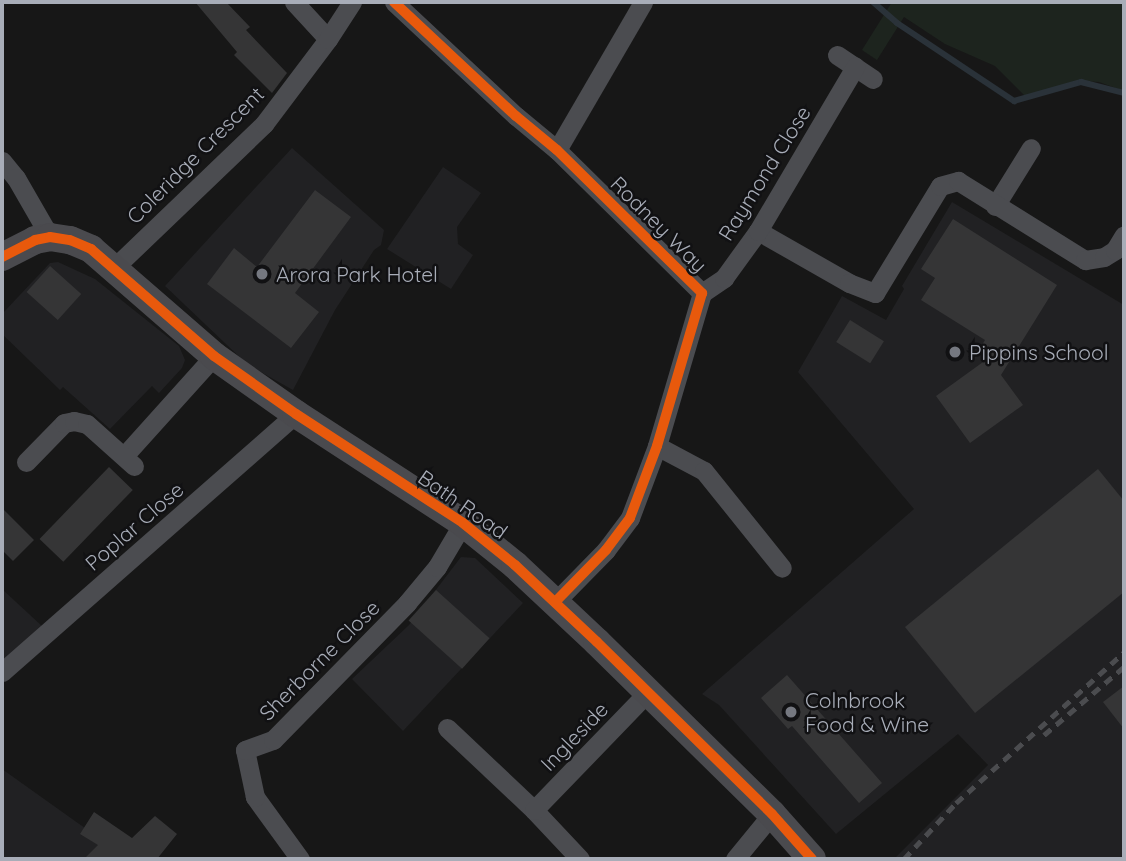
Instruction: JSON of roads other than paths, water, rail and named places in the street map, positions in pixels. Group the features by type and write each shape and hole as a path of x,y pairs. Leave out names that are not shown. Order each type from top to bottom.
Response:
{"street":[{"path":"294,2 328,39"},
{"name":"Coleridge Crescent","path":"115,267 264,124 328,39 352,2"},
{"name":"Rodney Way","path":"394,2 516,116 557,150 702,293 657,446 630,518 606,550 555,602"},
{"path":"557,150 643,2"},
{"path":"837,55 873,79"},
{"name":"Raymond Close","path":"702,293 724,278 758,231 855,67"},
{"path":"995,205 1031,148"},
{"path":"2,161 16,178 50,237 35,240 2,257"},
{"path":"758,231 849,283 875,293 940,186 958,181 1086,260 1104,257 1115,250 1124,235"},
{"name":"Bath Road","path":"50,237 70,240 90,249 115,267 214,356 296,414 463,523 555,602 772,814 812,859"},
{"path":"26,462 64,423 74,421 87,425 129,461 214,356"},
{"name":"Poplar Close","path":"2,672 296,414"},
{"path":"657,446 704,471 782,568"},
{"name":"Sherborne Close","path":"300,859 255,797 245,750 273,740 407,603 437,567 463,523"},
{"name":"Ingleside","path":"534,810 647,693"},
{"path":"447,727 534,810 580,859"},
{"path":"736,859 772,814"}],"waterway":[{"path":"873,2 897,23 1014,101 1081,82 1124,93"}],"railway":[{"path":"904,859 956,803 1124,652"},
{"path":"1044,735 1124,667"}],"place":[{"name":"Arora Park Hotel","path":"262,274"},
{"name":"Pippins School","path":"955,352"},
{"name":"Colnbrook Food & Wine","path":"791,712"}]}
